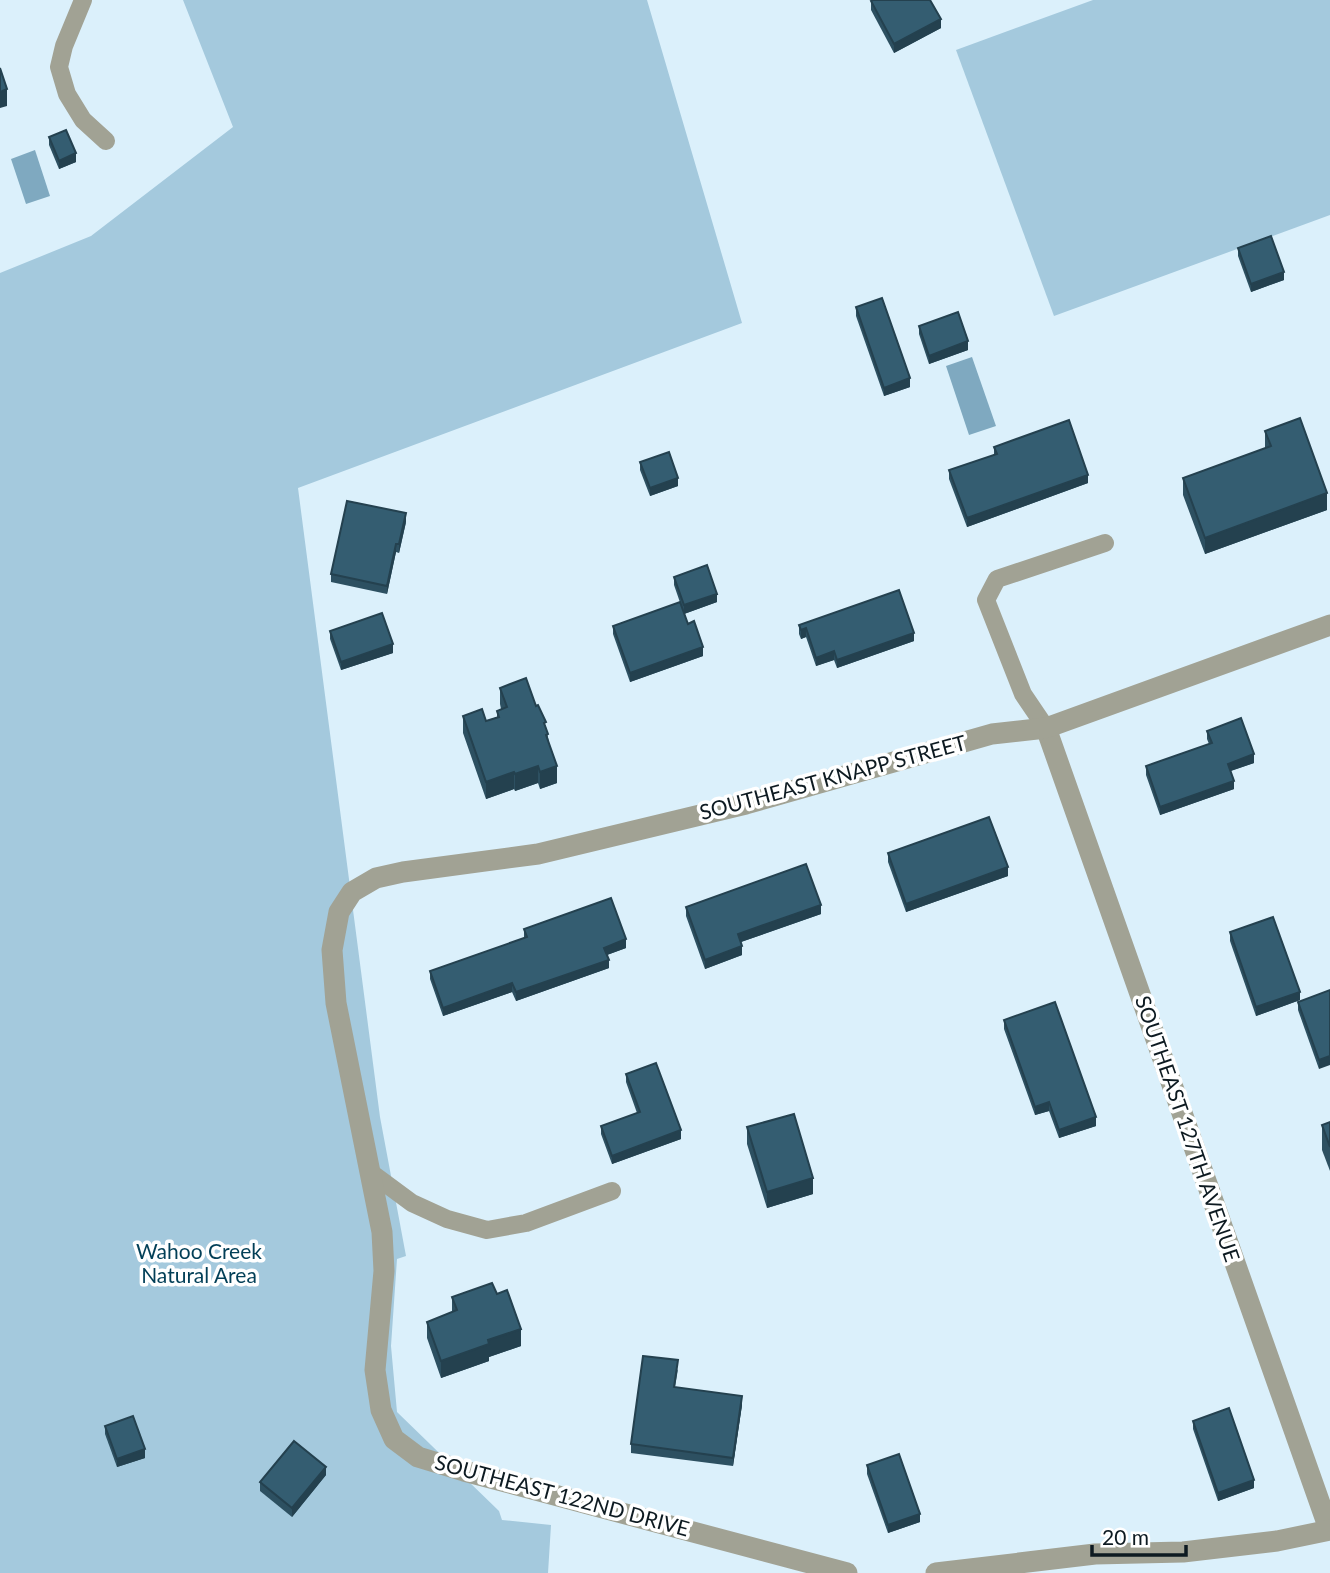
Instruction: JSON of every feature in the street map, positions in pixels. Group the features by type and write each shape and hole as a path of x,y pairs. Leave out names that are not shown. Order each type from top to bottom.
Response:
{"street":[{"name":"SOUTHEAST KNAPP STREET","path":"339,912 352,892 376,878 538,854 746,804 992,734 1046,728 1330,625"},
{"name":"SOUTHEAST 127TH AVENUE","path":"1046,728 1329,1530"},
{"name":"SOUTHEAST 122ND DRIVE","path":"339,912 332,950 336,1003 382,1232 384,1272 375,1370 381,1410 394,1438 418,1457 464,1471 847,1573"},
{"path":"936,1573 1095,1554 1183,1552 1277,1541 1329,1530"}],"lane":[{"path":"83,0 64,46 59,67 67,94 83,120 106,141"},
{"path":"1046,728 1023,694 986,600 997,579 1105,543"},
{"path":"370,1172 412,1203 447,1219 487,1230 526,1223 612,1191"}],"green space":[{"name":"Wahoo Creek Natural Area","path":"183,0 647,0 742,323 298,488 380,1117 406,1256 397,1259 391,1346 397,1412 499,1511 502,1520 551,1525 548,1573 0,1573 0,273 91,236 233,127"},
{"path":"1093,0 1330,0 1330,215 1054,316 956,50"}],"shaded area":[{"path":"35,150 50,196 26,204 11,159"},
{"path":"972,357 996,426 969,435 946,366"}],"building":[{"path":"930,0 941,19 894,44 871,1"},
{"path":"0,68 7,89 0,92"},
{"path":"66,130 76,153 59,161 49,137"},
{"path":"1271,236 1284,272 1251,284 1238,248"},
{"path":"882,298 910,378 884,388 856,307"},
{"path":"958,312 968,341 929,356 919,326"},
{"path":"1300,418 1327,493 1205,538 1183,478 1271,446 1265,431"},
{"path":"1069,420 1088,475 967,518 949,470 997,454 994,447"},
{"path":"669,452 678,478 650,488 640,462"},
{"path":"347,501 406,513 387,586 331,574"},
{"path":"707,565 717,594 684,605 674,577"},
{"path":"899,590 914,633 837,660 834,651 816,658 806,628 801,630 799,625"},
{"path":"680,602 688,624 694,621 703,647 630,673 613,626"},
{"path":"382,613 393,644 341,662 330,631"},
{"path":"526,678 536,706 538,705 546,722 546,735 557,766 540,772 538,766 486,782 463,716 482,709 486,721 499,717 497,711 507,707 500,688"},
{"path":"1241,718 1254,754 1228,764 1234,781 1160,807 1146,766 1212,743 1207,731"},
{"path":"989,817 1008,867 906,904 888,853"},
{"path":"806,864 821,905 738,934 742,946 705,960 686,907"},
{"path":"611,898 626,939 604,948 609,960 516,992 512,983 443,1008 430,971 527,937 524,929"},
{"path":"1273,917 1300,992 1256,1007 1230,932"},
{"path":"1330,990 1330,1056 1319,1060 1298,1002"},
{"path":"1055,1002 1096,1117 1059,1130 1049,1102 1035,1107 1004,1020"},
{"path":"656,1063 681,1130 612,1156 601,1126 640,1112 626,1074"},
{"path":"794,1114 813,1178 767,1192 747,1127"},
{"path":"1330,1122 1330,1147 1322,1125"},
{"path":"492,1283 497,1294 507,1290 521,1329 441,1361 427,1322 457,1310 452,1297"},
{"path":"643,1356 678,1360 674,1387 742,1396 733,1458 631,1444"},
{"path":"1229,1408 1254,1480 1218,1493 1193,1421"},
{"path":"133,1416 145,1449 117,1459 105,1426"},
{"path":"294,1441 326,1467 292,1508 260,1482"},
{"path":"899,1454 920,1514 888,1525 867,1465"}]}
